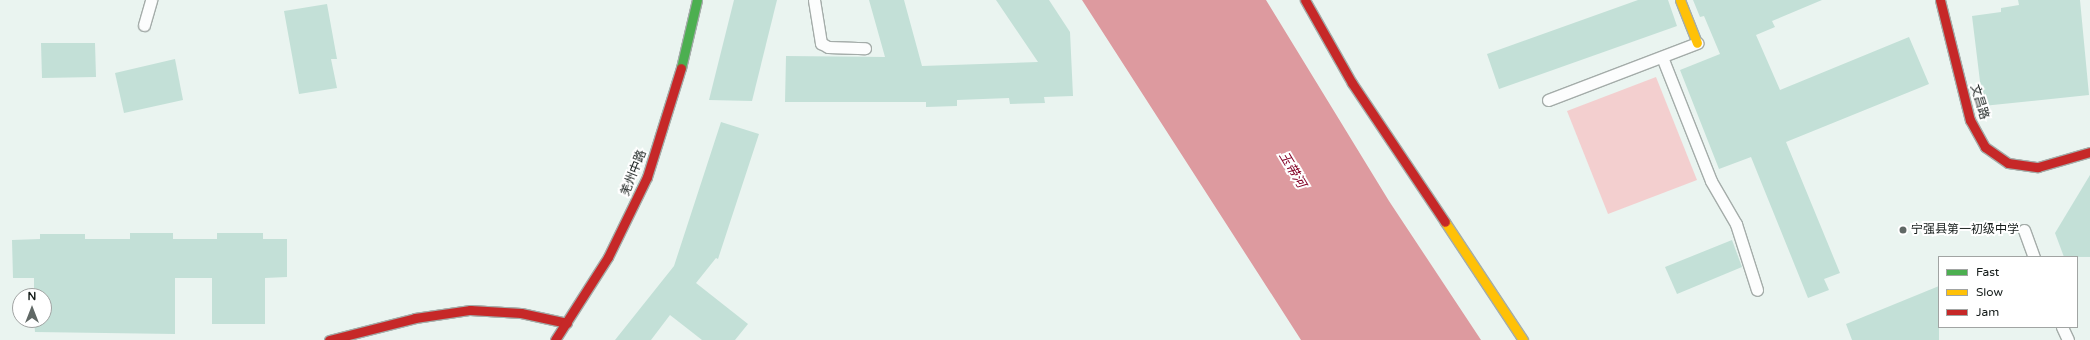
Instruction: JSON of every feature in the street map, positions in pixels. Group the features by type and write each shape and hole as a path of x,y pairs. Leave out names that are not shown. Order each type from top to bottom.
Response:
{"street":[{"name":"羌州中路","path":"556,340 608,257 647,177 675,96 697,0"},
{"path":"1305,0 1352,83 1523,340"},
{"path":"1680,0 1696,43"},
{"name":"文昌路","path":"1940,0 1970,120 1985,147 2008,163 2038,167 2090,152"},
{"path":"329,340 415,318 470,310 521,313 567,323"}],"lane":[{"path":"144,24 151,0"},
{"path":"814,0 821,43 828,47 865,48"},
{"path":"1548,100 1696,43"},
{"path":"1662,57 1711,182 1736,224 1756,290"},
{"path":"2024,230 2034,256"},
{"path":"2062,328 2068,340"}],"shaded area":[{"path":"1656,77 1697,180 1608,214 1567,111"}],"water":[{"name":"玉带河","path":"1082,0 1266,0 1389,201 1481,340 1301,340"}],"building":[{"path":"734,0 777,0 752,101 709,100"},
{"path":"869,0 904,0 922,66 1038,62 996,0 1049,0 1070,32 1073,96 1044,97 1045,103 1010,104 1009,98 957,100 957,106 926,107 926,102 785,102 786,56 885,57"},
{"path":"1638,0 1668,0 1677,26 1499,89 1487,54"},
{"path":"1693,0 1822,0 1772,21 1775,27 1756,35 1780,90 1909,37 1929,84 1786,142 1840,273 1824,279 1829,290 1808,298 1751,157 1719,169 1680,70 1720,54 1704,16 1700,17"},
{"path":"2018,0 2080,0 2089,95 1983,106 1972,16 2001,12 2001,8 2019,5"},
{"path":"327,4 337,59 331,59 337,88 299,94 284,11"},
{"path":"41,43 95,43 96,77 42,78"},
{"path":"175,59 183,100 124,113 115,73"},
{"path":"721,122 759,134 718,259 716,258 696,283 748,324 735,340 702,340 670,315 651,340 615,340 674,266"},
{"path":"2090,175 2090,257 2064,256 2055,233"},
{"path":"130,233 173,233 173,239 217,239 217,233 263,233 263,239 287,239 287,277 265,278 265,324 212,324 212,278 175,278 175,334 35,332 35,328 52,328 52,288 34,288 34,278 13,278 12,240 40,239 40,234 85,234 85,239 130,239"},
{"path":"1732,240 1742,267 1677,294 1665,267"},
{"path":"1938,286 1939,340 1852,340 1846,324"}],"traffic: fast":[{"path":"681,68 697,0"}],"traffic: slow":[{"path":"1680,0 1697,43"},
{"path":"1445,222 1523,340"}],"traffic: jam":[{"path":"1305,0 1352,83 1445,222"},
{"path":"1940,0 1970,120 1985,147 2008,163 2038,167 2090,152"},
{"path":"555,340 608,257 647,177 681,68"},
{"path":"329,340 415,318 470,310 521,313 567,323"}],"place":[{"name":"宁强县第一初级中学","path":"1903,230"}]}
